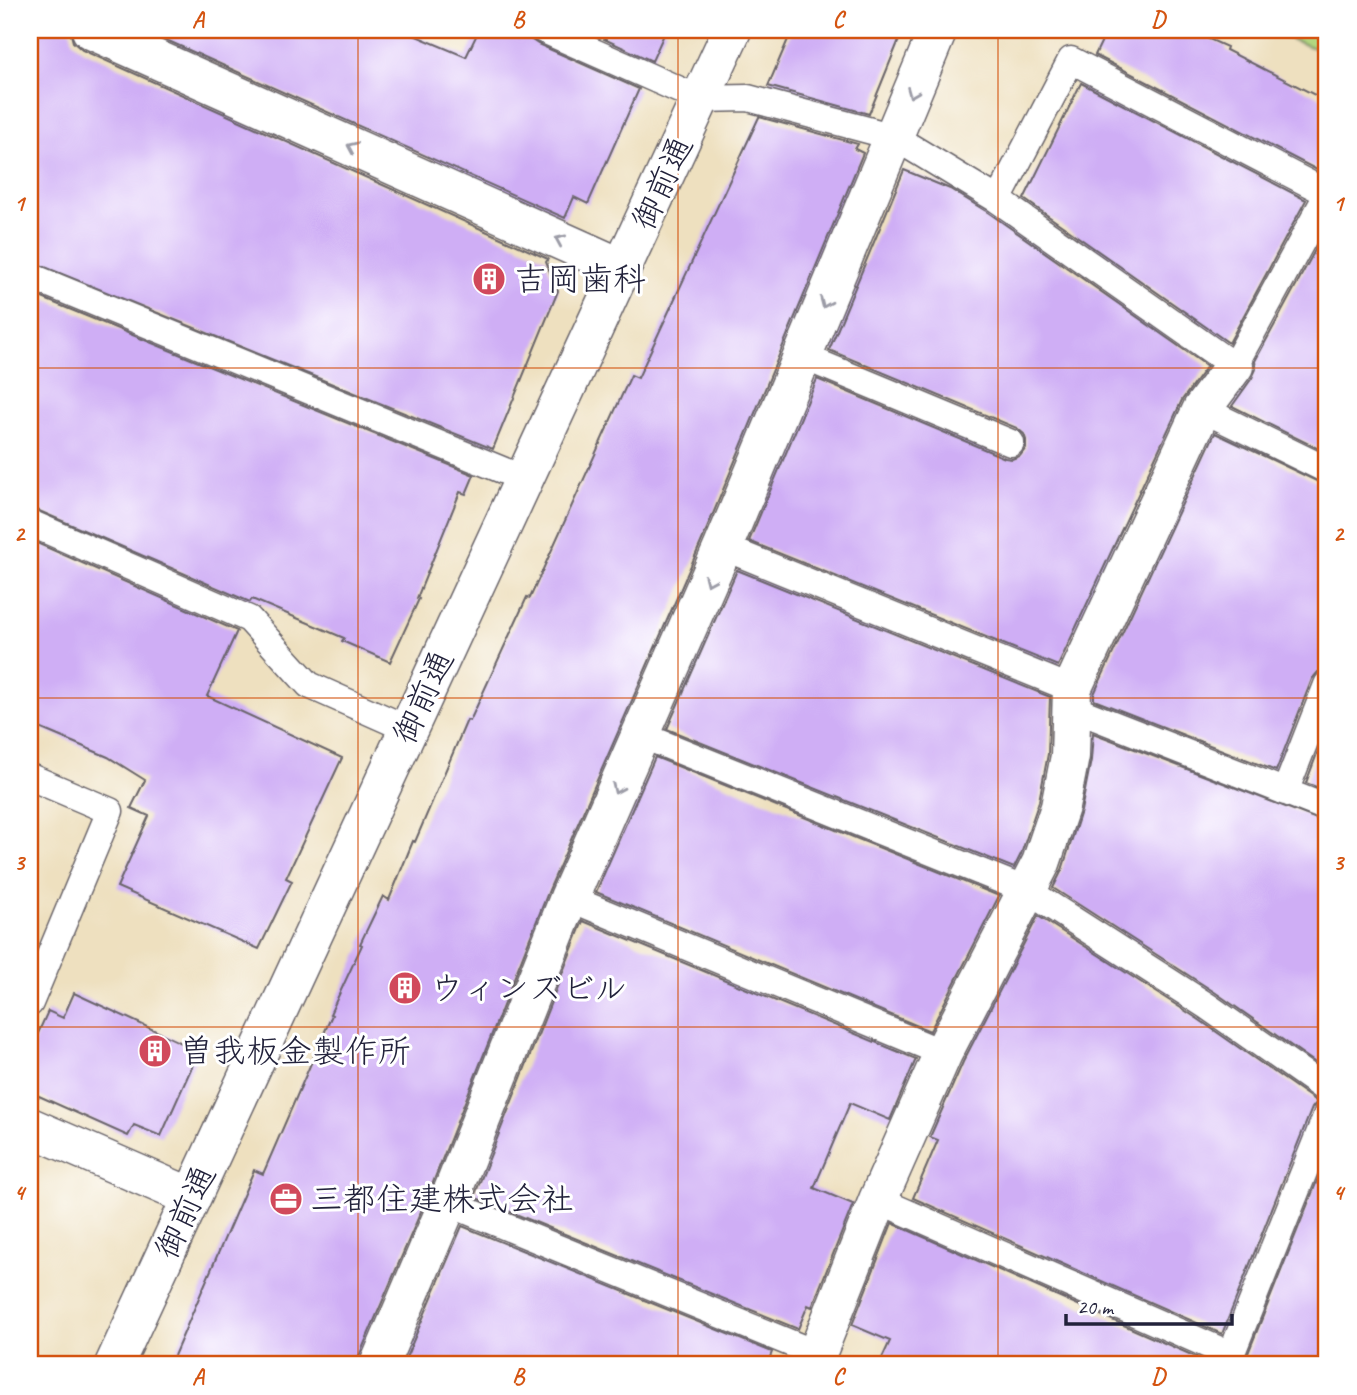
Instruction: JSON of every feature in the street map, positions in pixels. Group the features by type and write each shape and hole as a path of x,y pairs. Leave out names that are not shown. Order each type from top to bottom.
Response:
{"street":[{"path":"90,30 622,268"},
{"name":"御前通","path":"114,1365 732,30"},
{"path":"379,1365 448,1203 569,898 723,547 938,30"},
{"path":"816,1359 878,1200 943,1053 1041,863 1060,807 1070,756 1072,699 1202,410 1234,366"},
{"path":"30,1127 191,1197"}],"lane":[{"path":"544,30 700,99 748,99 894,137 998,200 1234,366 1326,197 1071,60 998,200"},
{"path":"30,276 524,479"},
{"path":"802,356 1011,443"},
{"path":"1202,410 1327,470"},
{"path":"30,523 249,619 309,685 408,729"},
{"path":"723,547 1284,792 1327,808"},
{"path":"1284,792 1327,684"},
{"path":"641,735 1028,891 1207,1006 1327,1090"},
{"path":"30,777 110,811 30,1003"},
{"path":"569,898 943,1053"},
{"path":"878,1200 1229,1360 1327,1114"},
{"path":"448,1203 816,1359"}],"green space":[{"path":"1267,30 1327,30 1327,53"}],"building":[{"path":"30,30 70,30 73,42 82,50 548,259 546,262 558,291 493,449 30,261"},
{"path":"144,30 402,30 466,57 479,30 523,30 529,32 532,40 538,44 639,89 588,204 574,197 565,218"},
{"path":"608,30 666,30 652,61 604,39"},
{"path":"792,30 903,30 869,114 768,86"},
{"path":"1107,30 1189,30 1227,47 1226,50 1327,101 1327,175 1095,55"},
{"path":"1081,83 1306,200 1229,343 1024,199"},
{"path":"759,117 858,144 855,149 863,153 703,538 549,890 428,1195 359,1356 358,1365 170,1365 254,1170 263,1174 362,945 360,944 383,896 389,900 467,720 470,721 527,597 530,598 631,375 638,378"},
{"path":"904,170 950,189 989,213 1207,366 1182,400 1058,666 749,541 817,379 1005,458 1020,456 1026,448 1024,434 1017,428 829,350"},
{"path":"1327,228 1327,453 1232,406 1252,378 1256,369 1255,361"},
{"path":"30,293 474,475 466,494 460,492 417,598 419,599 390,662 342,641 344,638 252,599 250,602 30,507"},
{"path":"1215,433 1327,486 1327,670 1318,672 1312,679 1276,771 1094,700 1094,694"},
{"path":"30,540 237,631 207,696 342,758 286,878 292,881 259,949 117,887 149,816 131,808 145,780 108,757 30,724"},
{"path":"737,570 1050,697 1048,754 1039,801 1014,868 667,729"},
{"path":"1327,727 1327,791 1306,783"},
{"path":"1093,733 1327,823 1327,1071 1216,993 1053,888 1062,870 1081,811 1091,760"},
{"path":"655,757 999,896 930,1031 596,892"},
{"path":"1038,916 1198,1019 1317,1102 1312,1108 1222,1334 913,1198 938,1140 930,1137 963,1062"},
{"path":"583,921 916,1059 890,1120 850,1103 814,1188 853,1204 812,1307 808,1305 798,1329 474,1197"},
{"path":"74,993 199,1051 161,1136 134,1125 128,1136 30,1092 30,1051 48,1011 63,1018"},
{"path":"1327,1156 1327,1365 1244,1365 1245,1361"},
{"path":"892,1223 1212,1365 879,1365 890,1341 852,1325"},
{"path":"462,1226 772,1352 767,1365 403,1365"}],"place":[{"name":"吉岡歯科","path":"489,279"},
{"name":"ウィンズビル","path":"405,988"},
{"name":"曽我板金製作所","path":"155,1051"},
{"name":"三都住建株式会社","path":"286,1199"}]}
